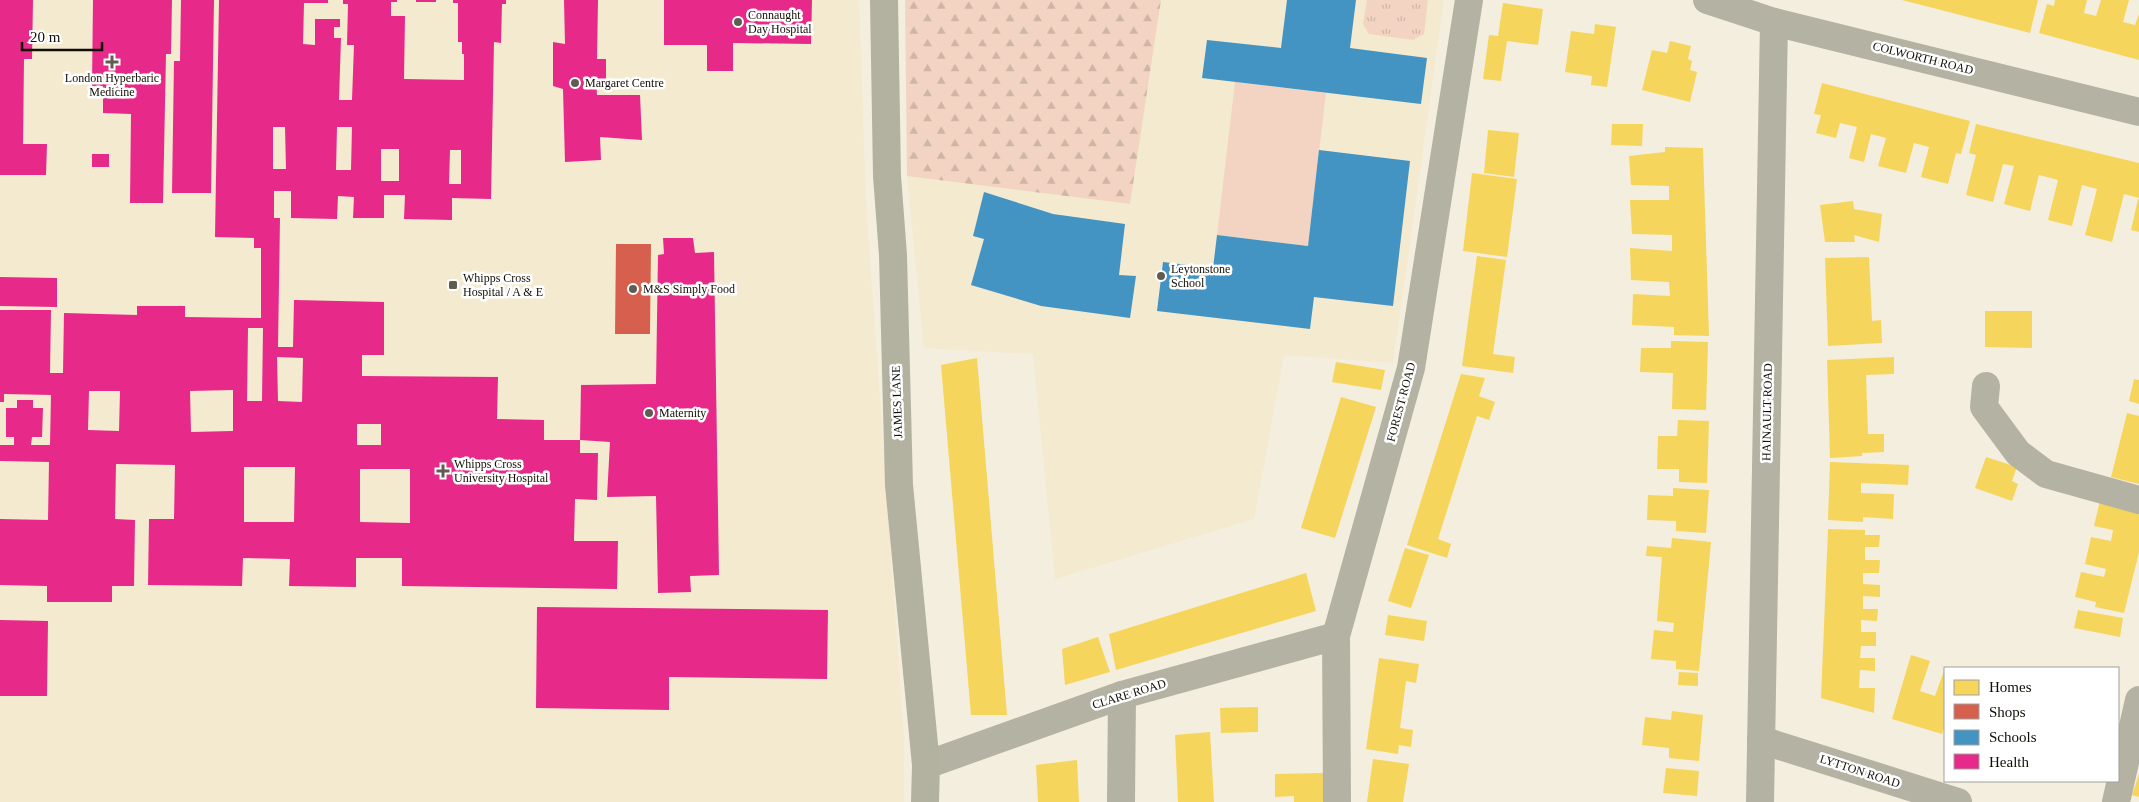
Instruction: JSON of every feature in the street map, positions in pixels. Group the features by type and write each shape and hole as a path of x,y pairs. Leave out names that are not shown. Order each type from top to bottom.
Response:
{"street":[{"name":"JAMES LANE","path":"884,0 887,176 893,255 899,485 926,765 925,802"},
{"name":"FOREST ROAD","path":"1337,802 1336,636 1411,368 1469,0"},
{"name":"COLWORTH ROAD","path":"1707,0 1774,22 2139,112"},
{"name":"HAINAULT ROAD","path":"1760,802 1774,22"},
{"path":"1986,386 1984,407 2018,453 2046,474 2139,500"},
{"name":"CLARE ROAD","path":"926,765 1122,695 1336,636"},
{"path":"1121,802 1122,695"},
{"path":"2116,802 2139,700"},
{"name":"LYTTON ROAD","path":"1761,740 1958,802"}],"shaded area":[{"name":"Whipps Cross University Hospital","path":"0,0 859,0 866,203 904,738 904,802 0,802"},
{"name":"Leytonstone School","path":"1161,0 1444,0 1393,363 1284,355 1254,519 1055,579 1033,354 924,348 907,176 1129,204"}],"green space":[{"path":"905,0 1161,0 1130,204 907,176"},
{"path":"1367,0 1428,0 1424,34 1413,40 1369,34 1363,24"},
{"path":"1235,82 1326,93 1308,246 1217,235"}],"building: Homes":[{"path":"1902,0 2038,0 2030,33"},
{"path":"2055,0 2087,0 2084,13 2096,16 2101,0 2129,0 2123,22 2135,25 2139,14 2139,60 2039,33 2047,4 2054,6"},
{"path":"1503,3 1543,9 1538,45 1507,41 1501,81 1483,79 1489,35 1498,36"},
{"path":"1595,24 1616,27 1607,87 1591,85 1592,76 1565,72 1571,31 1594,34"},
{"path":"1670,41 1691,46 1688,59 1692,61 1690,70 1697,72 1690,102 1642,90 1652,50 1667,53"},
{"path":"1822,83 1970,121 1961,154 1956,153 1948,184 1921,177 1929,147 1914,143 1906,173 1878,166 1886,138 1871,134 1864,162 1849,158 1857,127 1840,123 1836,138 1816,133 1821,115 1814,114"},
{"path":"1612,124 1643,124 1642,146 1611,145"},
{"path":"1976,124 2139,163 2139,198 2124,194 2112,242 2085,235 2097,189 2082,185 2072,226 2048,220 2058,180 2039,175 2030,211 2004,204 2014,166 2003,164 1993,202 1966,195 1976,155 1969,153"},
{"path":"1488,130 1519,133 1514,177 1484,173"},
{"path":"1665,147 1703,148 1709,336 1674,335 1674,327 1632,325 1633,294 1670,296 1669,282 1631,280 1630,248 1672,251 1672,235 1632,234 1630,200 1669,200 1669,186 1631,185 1629,156 1665,152"},
{"path":"1472,173 1517,179 1507,257 1463,251"},
{"path":"2139,199 2139,232 2131,230"},
{"path":"1853,201 1854,209 1882,214 1879,242 1854,235 1855,242 1825,242 1820,205"},
{"path":"1477,256 1506,260 1493,354 1515,357 1513,373 1462,366"},
{"path":"1869,257 1872,321 1881,320 1882,343 1828,346 1825,258"},
{"path":"1985,311 2032,311 2032,348 1985,347"},
{"path":"1671,341 1708,342 1706,410 1672,409 1673,373 1640,372 1641,348 1671,348"},
{"path":"1894,357 1894,374 1866,375 1868,434 1884,434 1884,452 1862,453 1862,456 1830,458 1827,360"},
{"path":"977,358 1007,715 971,715 941,365"},
{"path":"1336,362 1385,370 1381,390 1332,382"},
{"path":"1461,374 1485,378 1479,396 1495,402 1489,420 1477,416 1438,539 1451,544 1447,558 1407,545"},
{"path":"2134,379 2139,380 2139,404 2129,401"},
{"path":"1341,397 1376,407 1335,538 1301,528"},
{"path":"2127,413 2139,416 2139,484 2111,477"},
{"path":"1678,420 1709,421 1707,483 1679,482 1679,469 1657,469 1658,436 1677,436"},
{"path":"1986,457 2017,467 2012,481 2018,484 2012,501 1975,488"},
{"path":"1830,462 1909,465 1908,485 1861,483 1861,493 1894,494 1893,519 1863,517 1863,522 1828,520"},
{"path":"1673,488 1709,490 1706,533 1676,531 1676,521 1647,520 1648,495 1673,496"},
{"path":"2100,501 2139,505 2139,552 2124,613 2095,607 2096,602 2075,597 2081,572 2104,577 2106,569 2085,564 2091,537 2111,541 2113,530 2094,526"},
{"path":"1828,529 1865,530 1865,535 1880,535 1879,547 1865,547 1865,560 1880,560 1879,573 1863,573 1863,584 1880,585 1880,597 1863,596 1863,609 1878,609 1877,621 1861,620 1861,632 1876,632 1876,646 1861,646 1860,658 1875,658 1875,671 1860,670 1859,688 1875,688 1874,713 1821,698"},
{"path":"1672,538 1711,542 1699,671 1676,669 1676,661 1651,659 1654,630 1673,632 1674,623 1657,621 1662,557 1646,556 1647,546 1671,548"},
{"path":"1405,548 1429,555 1411,608 1388,601"},
{"path":"1306,573 1316,611 1116,670 1109,634"},
{"path":"2078,610 2123,618 2120,637 2074,628"},
{"path":"1388,615 1427,621 1424,641 1385,635"},
{"path":"1098,637 1110,672 1065,685 1062,649"},
{"path":"1911,655 1930,661 1920,691 1935,696 1944,671 1944,728 1942,734 1892,719"},
{"path":"1379,658 1419,664 1416,683 1406,681 1400,728 1413,730 1411,747 1399,745 1398,754 1366,749"},
{"path":"1679,672 1698,673 1698,686 1678,685"},
{"path":"1258,707 1258,732 1221,733 1220,708"},
{"path":"1672,711 1703,715 1699,761 1669,758 1669,748 1642,745 1645,717 1671,720"},
{"path":"1210,732 1214,802 1178,802 1175,735"},
{"path":"1373,759 1409,764 1403,802 1367,802"},
{"path":"1077,760 1079,802 1038,802 1036,765"},
{"path":"1666,768 1699,771 1697,796 1663,793"},
{"path":"1323,773 1324,802 1294,802 1294,796 1275,797 1275,774"},
{"path":"2139,774 2139,797 2132,795"}],"building: Shops":[{"name":"M&S Simply Food","path":"616,244 651,244 650,334 615,334"}],"building: Schools":[{"path":"1287,0 1356,0 1350,48 1427,58 1421,104 1202,78 1207,40 1281,48"},
{"path":"1319,150 1410,161 1393,306 1314,297 1310,329 1157,311 1163,262 1213,268 1217,235 1308,246"},
{"path":"984,192 1053,214 1125,224 1119,275 1136,276 1130,318 1041,306 971,285 984,239 973,236"}],"building: Health":[{"path":"0,0 33,0 32,59 24,59 23,144 47,144 46,175 0,175"},
{"path":"93,0 172,0 171,54 166,54 163,203 130,203 131,114 103,113 103,86 92,86"},
{"path":"181,0 214,0 211,193 172,193 174,61 180,61"},
{"path":"219,0 328,0 328,3 304,3 303,44 315,45 315,19 340,19 340,27 334,27 334,38 341,38 339,100 352,100 354,45 347,45 348,4 343,4 343,0 397,0 397,2 391,2 391,16 405,16 404,79 464,80 464,54 462,54 462,42 458,42 458,3 453,3 453,0 506,0 506,4 502,4 501,43 494,42 491,199 452,198 452,220 404,219 405,195 384,195 384,218 353,218 354,197 338,196 337,219 291,218 291,191 274,191 274,218 280,218 278,347 293,347 294,300 384,302 384,355 362,355 362,376 498,377 497,419 544,420 544,440 580,440 580,453 598,453 597,500 575,499 574,541 618,541 617,589 402,586 402,558 356,558 356,587 289,586 290,559 243,558 242,586 148,585 149,519 174,519 175,465 116,464 115,519 135,520 134,586 112,586 112,602 47,602 47,586 0,585 0,519 48,520 49,462 0,461 0,445 14,445 14,437 6,437 6,408 17,408 17,400 33,400 33,408 43,408 42,437 32,437 31,445 50,445 51,395 4,394 4,402 0,402 0,310 51,310 50,373 63,373 64,313 137,315 137,306 185,306 185,317 261,318 261,248 254,248 254,238 215,237","holes":["273,127 285,127 286,169 273,169","337,127 352,127 351,170 336,170","381,149 399,149 399,181 381,181","450,150 461,150 461,184 449,184","248,328 263,328 262,401 247,401","277,357 303,358 302,402 278,401","233,390 233,431 191,432 190,391","89,391 120,391 119,431 88,430","357,424 381,424 381,445 357,445","244,467 295,467 294,522 244,522","360,469 410,469 410,523 360,522"]},
{"path":"416,0 436,0 436,2 416,2"},
{"name":"Margaret Centre","path":"564,0 598,0 597,59 606,59 606,80 596,80 597,95 640,95 642,140 600,137 601,160 565,162 563,89 553,86 553,42 565,44"},
{"name":"Connaught Day Hospital","path":"664,0 812,0 811,44 733,43 733,71 707,71 707,45 664,45"},
{"path":"92,154 109,154 109,167 92,167"},
{"name":"Maternity","path":"663,238 693,238 695,253 714,252 719,575 690,576 691,592 658,593 656,496 607,497 610,442 580,440 581,385 656,384 658,255 664,254"},
{"path":"0,277 57,278 57,307 0,306"},
{"path":"537,607 828,610 827,679 669,677 669,710 536,708"},
{"path":"0,620 48,621 47,696 0,696"}],"place":[{"name":"Connaught Day Hospital","path":"738,22"},
{"name":"London Hyperbaric Medicine","path":"112,62"},
{"name":"Margaret Centre","path":"575,83"},
{"name":"Leytonstone School","path":"1161,276"},
{"name":"Whipps Cross Hospital / A & E","path":"453,285"},
{"name":"M&S Simply Food","path":"633,289"},
{"name":"Maternity","path":"649,413"},
{"name":"Whipps Cross University Hospital","path":"443,471"}]}
